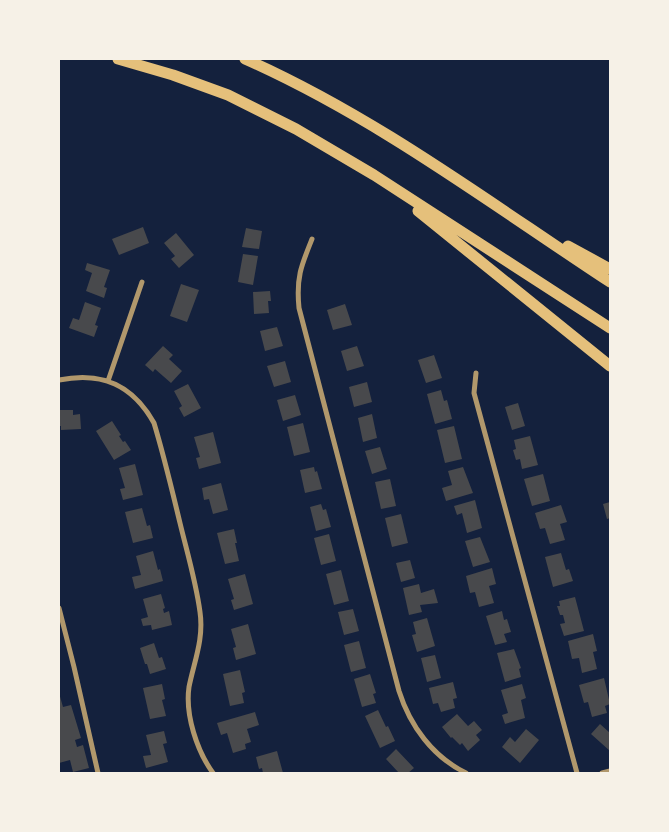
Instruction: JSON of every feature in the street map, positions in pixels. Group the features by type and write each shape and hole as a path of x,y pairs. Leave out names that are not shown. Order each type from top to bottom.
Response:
{"highway":[{"path":"118,59 172,75 228,95 296,129 374,175 610,328"},
{"path":"245,59 287,78 366,122 610,282"},
{"path":"374,175 610,366"},
{"path":"504,212 610,269"}],"street":[{"path":"312,239 299,276 297,288 299,308 400,691 410,719 429,745 435,752 466,773"},
{"path":"108,380 142,282"},
{"path":"476,373 474,393 577,773"},
{"path":"59,380 83,376 108,380 132,394 141,402 154,423 194,578 200,614 199,648 189,690 188,707 202,756 213,773"},
{"path":"59,608 98,773"},
{"path":"602,773 610,771"}],"building":[{"path":"143,227 149,243 119,255 112,239"},
{"path":"246,228 262,231 259,249 242,247"},
{"path":"176,233 194,255 179,268 171,259 175,256 164,243"},
{"path":"243,254 258,256 253,285 238,282"},
{"path":"87,263 110,270 104,287 107,288 104,298 86,291 92,273 85,270"},
{"path":"181,284 199,290 187,322 170,316"},
{"path":"270,291 271,301 268,301 269,313 254,314 253,292"},
{"path":"85,302 101,308 95,325 98,326 94,337 69,328 73,318 79,320"},
{"path":"345,304 352,325 333,330 327,310"},
{"path":"277,327 283,346 265,351 260,331"},
{"path":"163,346 173,355 169,359 182,371 171,383 155,369 153,372 145,365"},
{"path":"357,346 364,366 347,371 341,351"},
{"path":"434,355 442,378 426,383 418,360"},
{"path":"285,361 291,382 274,387 267,366"},
{"path":"367,382 372,402 354,407 349,387"},
{"path":"188,384 201,408 184,417 179,408 182,406 174,391"},
{"path":"441,390 444,401 447,400 452,419 435,424 427,394"},
{"path":"295,395 301,415 283,421 277,400"},
{"path":"518,403 525,426 512,430 505,407"},
{"path":"59,410 73,410 73,415 80,414 81,429 61,430 61,426 59,426"},
{"path":"372,414 377,438 363,442 358,418"},
{"path":"112,421 121,435 119,436 131,450 114,460 96,431"},
{"path":"303,423 310,452 294,456 287,427"},
{"path":"454,426 462,459 445,463 437,430"},
{"path":"213,432 221,463 199,469 196,458 200,457 194,437"},
{"path":"530,436 538,465 522,469 520,459 516,460 513,450 516,449 514,440"},
{"path":"380,447 387,469 372,474 365,451"},
{"path":"135,464 143,495 123,500 120,489 125,488 119,468"},
{"path":"314,467 322,489 305,493 300,470"},
{"path":"463,467 473,493 446,501 442,488 452,485 448,471"},
{"path":"543,474 550,501 532,506 524,479"},
{"path":"390,479 396,506 381,509 375,482"},
{"path":"221,483 228,510 213,514 209,499 204,500 202,488"},
{"path":"475,500 482,528 467,533 462,513 457,515 454,506"},
{"path":"610,502 610,518 607,519 603,504"},
{"path":"321,504 323,510 326,509 331,527 316,531 310,507"},
{"path":"561,505 567,522 560,524 565,540 550,544 545,528 540,529 535,513"},
{"path":"142,508 147,526 150,525 153,538 133,543 125,512"},
{"path":"401,514 408,543 392,547 385,518"},
{"path":"234,529 239,561 225,564 217,533"},
{"path":"329,534 336,561 321,565 314,538"},
{"path":"480,537 490,562 473,567 465,541"},
{"path":"153,551 163,581 135,589 132,577 141,575 136,556"},
{"path":"561,553 566,570 569,569 573,581 553,587 545,557"},
{"path":"410,560 415,578 401,582 396,563"},
{"path":"492,568 496,584 489,586 494,603 479,607 475,592 470,593 466,576"},
{"path":"341,570 349,601 334,605 326,574"},
{"path":"245,574 253,604 234,610 231,600 234,599 228,579"},
{"path":"419,584 421,593 434,589 438,603 420,605 422,612 409,615 403,588"},
{"path":"161,594 165,608 163,609 164,613 169,611 172,625 152,630 151,625 143,626 141,619 148,617 143,599"},
{"path":"575,597 584,631 564,636 560,624 565,623 563,615 560,615 557,606 560,606 559,601"},
{"path":"353,609 359,631 344,635 338,612"},
{"path":"502,611 504,620 507,619 511,632 504,634 507,642 495,645 486,616"},
{"path":"427,618 435,646 417,652 412,635 416,634 413,622"},
{"path":"248,624 256,654 236,660 233,648 236,647 231,629"},
{"path":"593,634 597,651 593,652 597,669 582,673 579,658 572,659 568,641"},
{"path":"359,641 366,668 351,672 344,645"},
{"path":"154,643 159,658 162,657 166,669 150,674 140,648"},
{"path":"514,649 521,668 519,669 521,677 505,682 497,653"},
{"path":"435,655 441,678 427,682 421,658"},
{"path":"240,670 245,692 242,693 244,703 230,706 223,674"},
{"path":"370,674 376,693 373,694 376,703 362,707 354,679"},
{"path":"604,678 610,704 605,706 607,713 592,717 588,702 584,703 579,685"},
{"path":"453,682 457,698 453,699 455,708 441,712 438,703 433,704 429,688"},
{"path":"162,684 165,699 162,700 166,716 150,719 143,688"},
{"path":"522,684 526,698 521,700 525,718 505,724 502,715 508,713 501,690"},
{"path":"59,693 63,707 71,705 81,738 75,740 77,747 83,745 89,768 73,772 70,760 59,763"},
{"path":"378,710 395,741 380,748 365,716"},
{"path":"255,712 259,725 247,729 251,742 245,744 246,749 233,753 227,733 221,735 217,723"},
{"path":"457,714 468,726 474,721 482,730 476,735 480,740 468,751 462,743 460,745 451,738 442,727"},
{"path":"600,724 610,733 610,751 591,734"},
{"path":"526,729 539,740 520,763 502,747 510,737 515,742"},
{"path":"164,731 167,743 163,744 168,762 146,768 143,756 151,755 146,735"},
{"path":"396,749 414,768 408,773 399,773 386,759"},
{"path":"277,751 283,773 263,773 262,768 259,769 256,757"}]}
